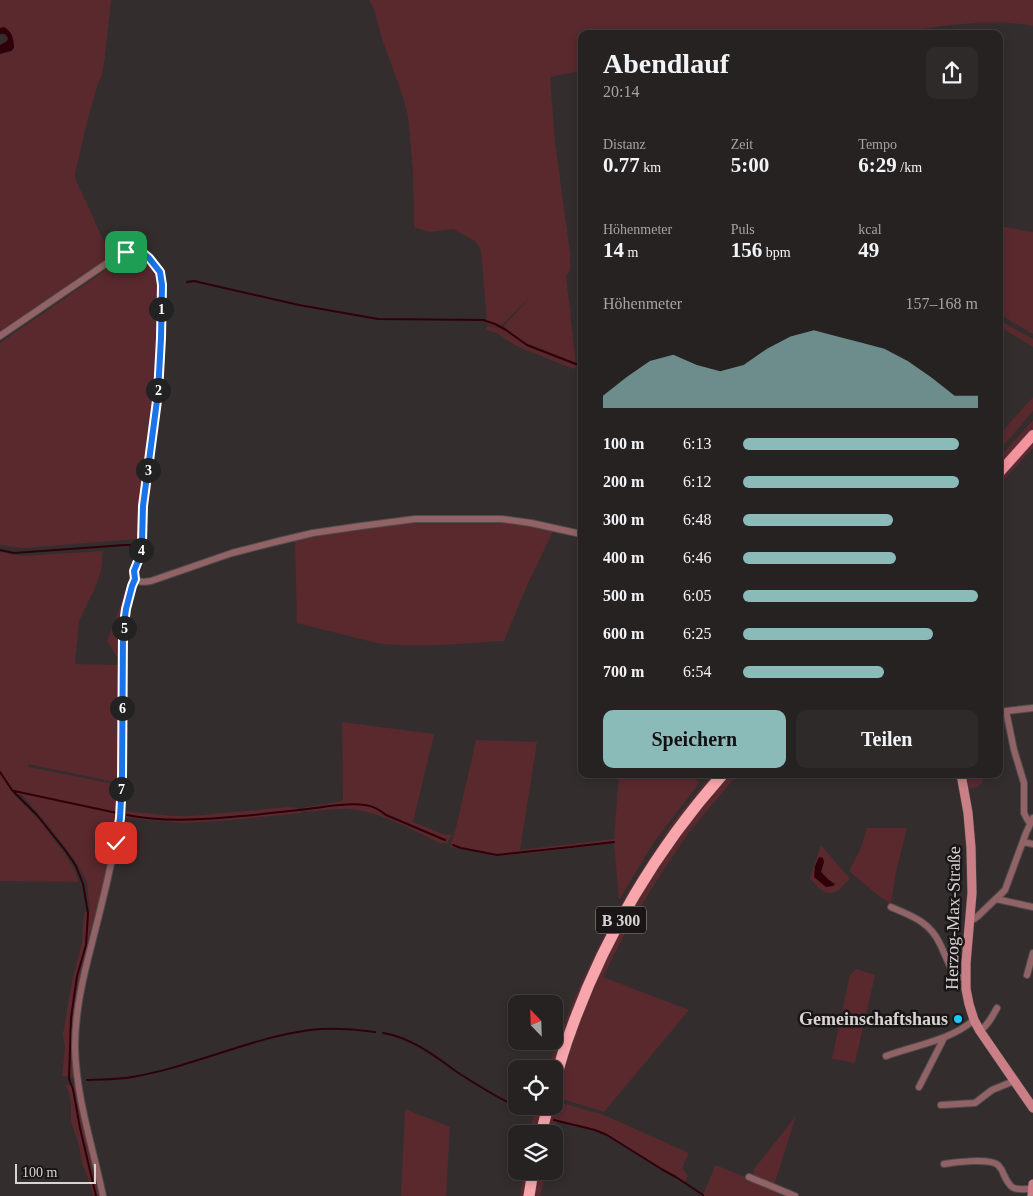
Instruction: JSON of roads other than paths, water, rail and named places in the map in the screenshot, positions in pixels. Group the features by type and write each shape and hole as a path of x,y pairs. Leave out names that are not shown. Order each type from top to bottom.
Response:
{"highway":[{"name":"B 300","path":"561,1060 581,1004 618,924 664,850 699,803 721,778"},
{"path":"529,1196 532,1180"}],"main road":[{"path":"1003,469 1033,435"},
{"name":"Herzog-Max-Straße","path":"962,778 968,813 971,848 972,893 965,978 969,1004 980,1031 1033,1108"}],"street":[{"path":"0,336 126,252 136,251 143,253 160,272 162,285 158,393 143,506 140,556 134,571 135,579 126,609 123,632 120,818 111,865 78,1002 76,1022 75,1047 78,1082 103,1196"},
{"path":"135,579 139,582 150,581 232,553 313,533 415,520 502,519 578,533"},
{"path":"970,920 978,916 1005,890 1032,820 1027,819 1024,813 1024,783 1012,743 1006,712 1033,708"},
{"path":"1023,842 1033,844"},
{"path":"996,899 1033,907"},
{"path":"891,907 913,916 928,927 940,942 954,973 965,978"},
{"path":"1027,975 1033,953"},
{"path":"980,1031 991,1021 997,1008"},
{"path":"886,1056 944,1038 966,1027 974,1020"},
{"path":"919,1087 944,1038"},
{"path":"941,1105 975,1103 992,1090 1014,1081"},
{"path":"944,1164 975,1161 995,1163 1001,1169 1009,1186 1017,1189 1032,1190"},
{"path":"749,1177 796,1196"}],"waterway":[{"path":"187,282 194,281 299,305 378,319 483,320 506,330 527,345 578,365"},
{"path":"0,550 14,553 139,545"},
{"path":"0,772 12,790 37,815 65,850 76,866 83,884 88,913 86,945 77,976 71,1018 69,1079 73,1089 96,1196"},
{"path":"14,791 117,813"},
{"path":"127,815 166,820 205,819 358,804 374,807 386,815 445,840"},
{"path":"453,845 497,855 614,842"},
{"path":"87,1080 121,1079 155,1072 177,1067 265,1039 310,1030 342,1029 375,1032"},
{"path":"383,1033 412,1043 508,1102"},
{"path":"554,1120 595,1130 607,1135 703,1195"}],"place":[{"name":"Gemeinschaftshaus","path":"958,1019"}]}
